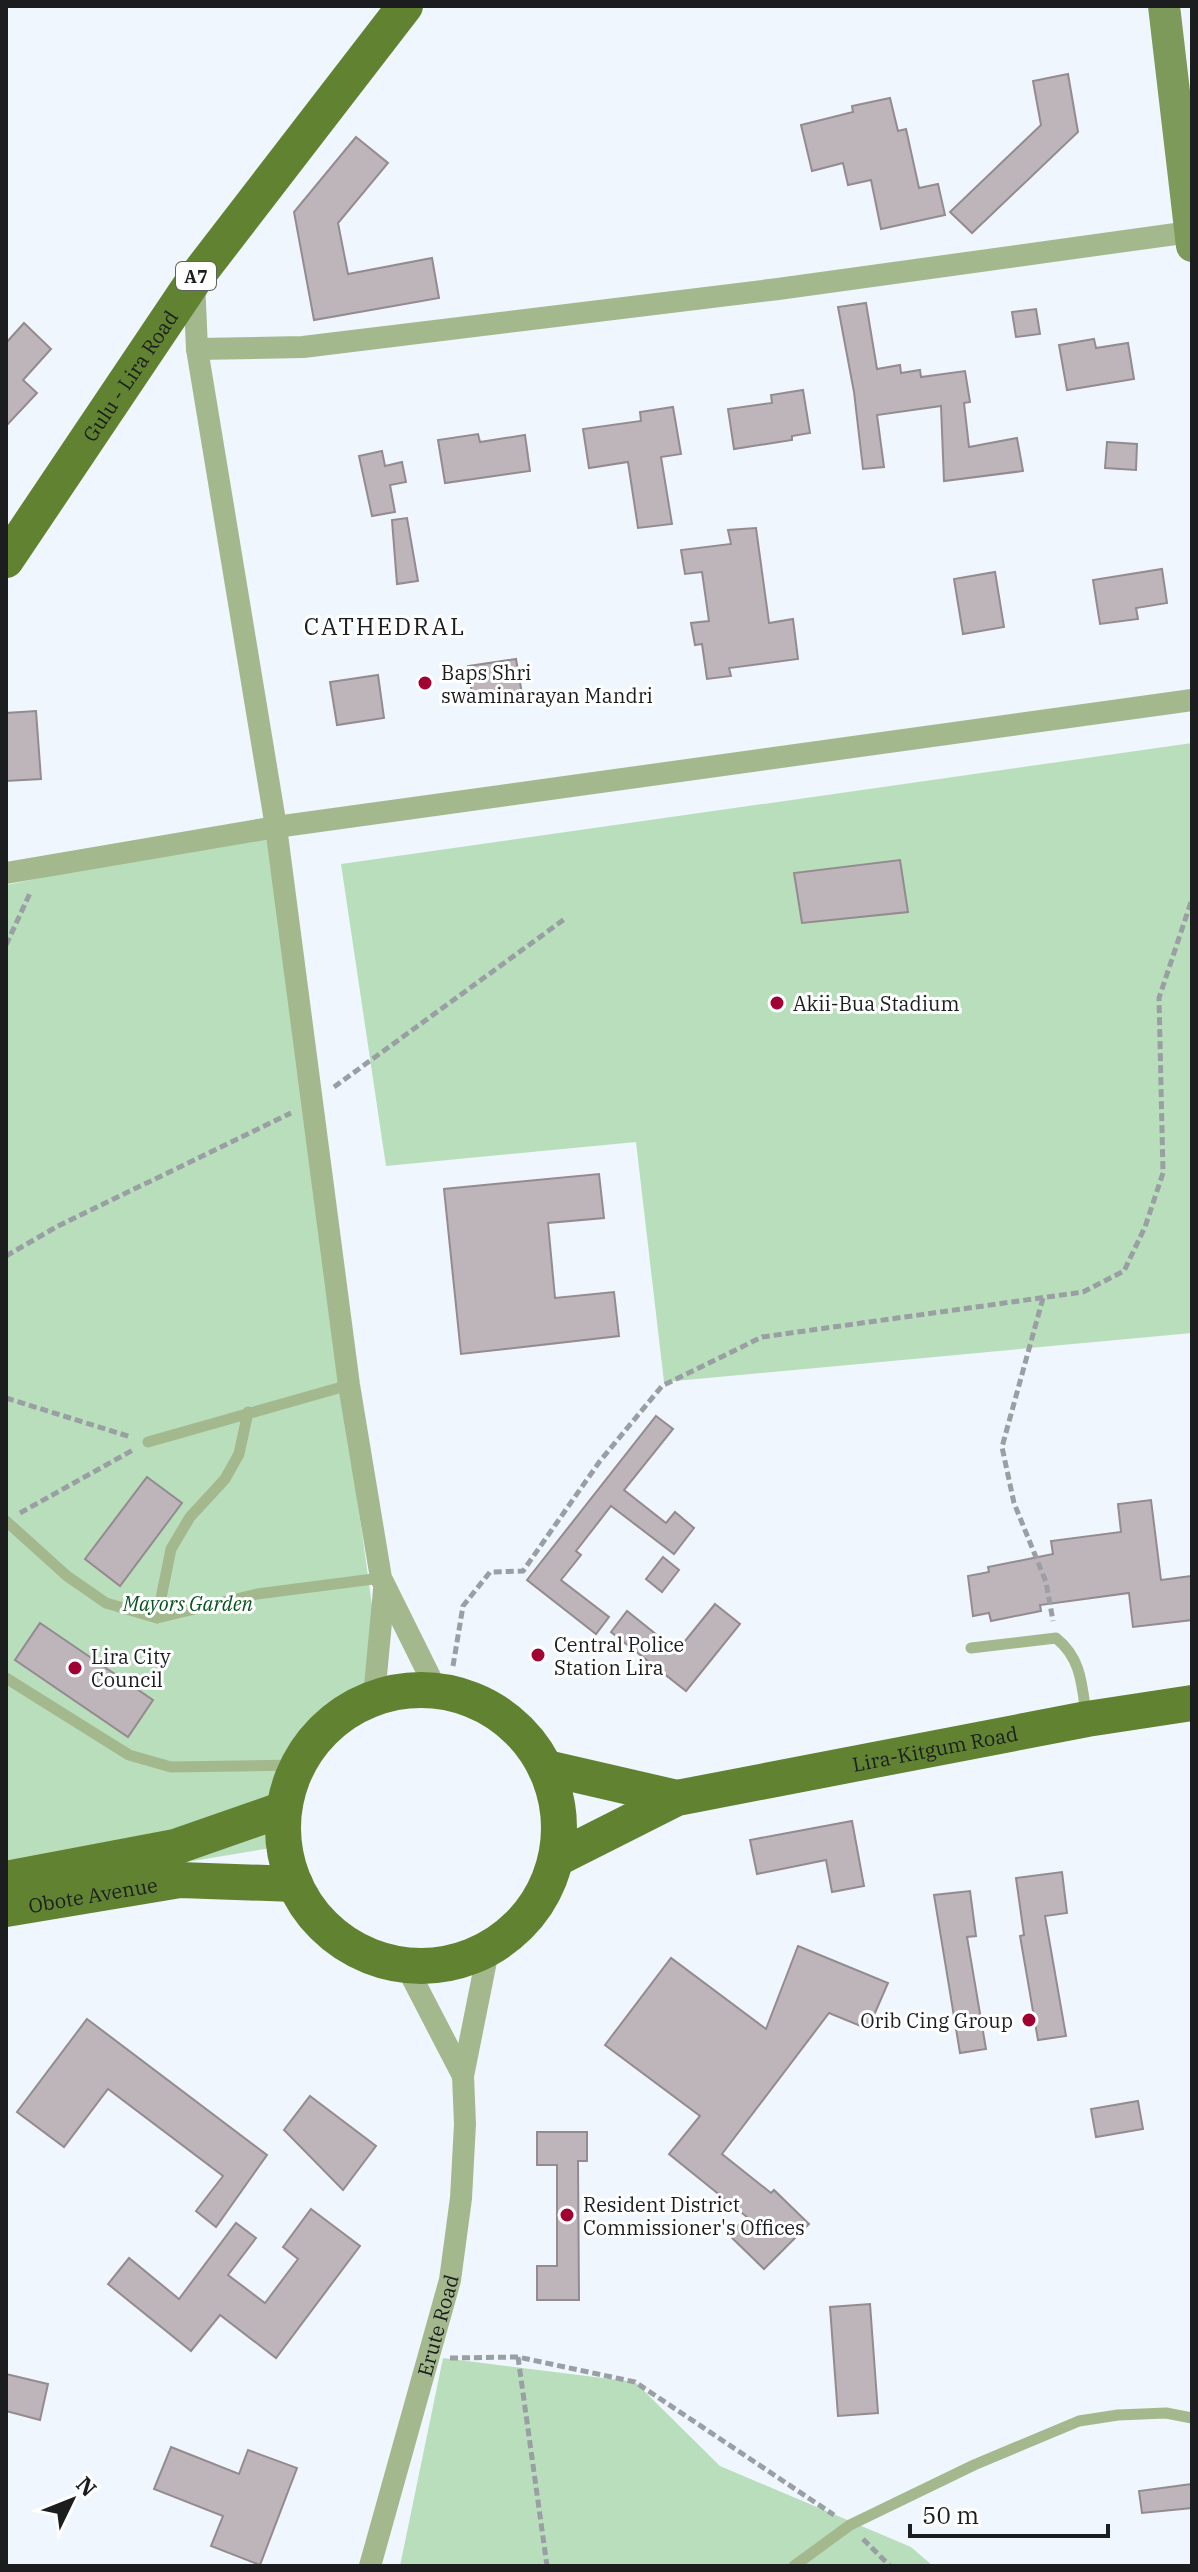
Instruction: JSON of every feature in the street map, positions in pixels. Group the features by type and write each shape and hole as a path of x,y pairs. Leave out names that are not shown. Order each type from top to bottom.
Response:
{"main road":[{"name":"Gulu - Lira Road","path":"6,560 194,280 405,6"},
{"path":"1164,6 1191,239"},
{"path":"442,1690 479,1701 507,1718 530,1741 547,1768 560,1812 558,1858 544,1895 520,1927 488,1951 448,1965 406,1966 371,1957 340,1940 314,1914 295,1884 284,1847 284,1809 297,1765 317,1736 343,1712 374,1697 442,1690"},
{"name":"Lira-Kitgum Road","path":"558,1858 677,1798 1087,1719 1192,1703"},
{"name":"Lira-Kitgum Road","path":"547,1768 677,1798"},
{"path":"177,1863 284,1809"},
{"path":"177,1863 295,1884"},
{"name":"Obote Avenue","path":"6,1879 177,1863"},
{"name":"Obote Avenue","path":"6,1909 177,1863"}],"street":[{"path":"197,349 303,347 1191,239"},
{"path":"194,280 197,349 276,827 349,1385 382,1584 374,1697"},
{"path":"6,873 276,827 1192,700"},
{"path":"382,1584 442,1690"},
{"path":"463,2076 488,1951"},
{"path":"406,1966 463,2076"},
{"name":"Erute Road","path":"370,2566 425,2358 450,2280 461,2198 465,2124 463,2076"}],"lane":[{"path":"148,1442 349,1385"},
{"path":"157,1618 171,1549 190,1517 225,1479 239,1454 248,1412"},
{"path":"6,1520 67,1576 106,1603 157,1618 257,1594 382,1584"},
{"path":"971,1648 1056,1638 1070,1649 1080,1670 1087,1719"},
{"path":"6,1678 129,1755 151,1762 171,1767 297,1765"},
{"path":"794,2566 850,2525 974,2465 1079,2421 1118,2415 1166,2413 1192,2418"}],"path":[{"path":"6,945 42,866"},
{"path":"442,1690 463,1606 490,1572 523,1571 600,1461 662,1386 762,1337 1083,1292 1124,1271 1145,1227 1163,1173 1159,998 1192,899"},
{"path":"1043,1298 1002,1447 1014,1503 1046,1582 1056,1638"},
{"path":"6,1398 148,1442"},
{"path":"6,1520 148,1442"},
{"path":"425,2358 518,2357 635,2382 850,2525 890,2566"},
{"path":"518,2357 547,2566"}],"green space":[{"name":"Akii-Bua Stadium","path":"1192,743 1192,1333 664,1382 636,1142 386,1166 341,864"},
{"name":"Mayors Garden","path":"266,832 384,1693 319,1733 283,1846 6,1892 6,885"},
{"path":"443,2358 635,2382 720,2466 911,2547 933,2566 400,2566"}],"building":[{"path":"1068,74 1078,132 972,233 950,212 1041,125 1033,81"},
{"path":"890,98 898,131 906,129 919,188 938,184 945,215 881,229 871,180 848,185 843,163 812,171 801,125 853,112 852,106"},
{"path":"356,137 388,163 338,223 348,274 432,258 439,298 314,320 294,212"},
{"path":"866,303 877,369 900,365 901,373 920,370 921,377 965,371 970,402 964,403 969,447 1017,438 1023,471 944,481 941,406 877,415 884,467 863,469 854,392 838,307"},
{"path":"1036,309 1040,334 1016,337 1012,312"},
{"path":"24,323 51,349 23,380 37,393 6,426 6,343"},
{"path":"1094,339 1096,348 1128,343 1134,379 1067,390 1059,345"},
{"path":"803,390 810,433 792,436 792,440 734,449 728,409 772,403 771,395"},
{"path":"673,407 681,454 661,457 672,524 638,528 628,462 589,468 583,429 641,421 640,412"},
{"path":"478,434 480,442 525,435 530,471 445,483 438,440"},
{"path":"1107,442 1137,444 1136,470 1105,468"},
{"path":"382,451 385,466 402,462 406,482 390,485 395,512 372,516 359,456"},
{"path":"407,518 418,581 397,584 392,520"},
{"path":"756,528 769,623 793,619 798,659 729,668 731,676 707,679 702,644 695,645 691,623 709,621 702,572 685,574 681,550 731,544 728,530"},
{"path":"1162,569 1167,603 1136,608 1138,619 1100,624 1093,580"},
{"path":"995,572 1004,627 963,634 954,579"},
{"path":"516,659 522,694 473,701 468,666"},
{"path":"378,675 384,718 337,725 330,682"},
{"path":"36,711 41,779 6,781 6,713"},
{"path":"900,860 908,912 802,923 794,873"},
{"path":"599,1174 604,1218 548,1223 555,1298 614,1292 619,1336 461,1354 444,1189"},
{"path":"656,1416 673,1429 624,1490 666,1523 675,1512 694,1528 674,1554 611,1506 576,1551 581,1555 561,1580 609,1617 596,1634 527,1580"},
{"path":"147,1477 182,1503 120,1586 85,1559"},
{"path":"1151,1500 1161,1580 1192,1576 1192,1620 1133,1627 1129,1593 1040,1605 1041,1611 991,1621 989,1613 973,1616 968,1576 989,1572 988,1567 1053,1554 1051,1541 1121,1532 1118,1504"},
{"path":"663,1557 679,1570 662,1592 646,1579"},
{"path":"715,1604 740,1624 686,1691 611,1632 627,1611 677,1651"},
{"path":"40,1623 153,1700 128,1737 15,1660"},
{"path":"852,1821 864,1886 832,1892 826,1860 757,1874 750,1840"},
{"path":"1062,1872 1067,1913 1045,1916 1066,2036 1038,2040 1020,1936 1024,1935 1016,1878"},
{"path":"970,1891 976,1936 967,1937 986,2049 960,2053 934,1895"},
{"path":"798,1946 888,1983 868,2029 829,2013 722,2154 771,2193 774,2190 809,2224 764,2269 729,2235 747,2217 669,2154 700,2116 605,2045 671,1958 766,2029"},
{"path":"87,2019 267,2155 216,2227 196,2211 223,2176 108,2089 64,2147 17,2112"},
{"path":"310,2096 376,2146 343,2190 284,2130"},
{"path":"1138,2101 1143,2129 1096,2137 1091,2109"},
{"name":"Resident District Commissioner's Offices","path":"537,2132 587,2132 587,2161 578,2161 579,2300 537,2300 537,2266 557,2266 557,2165 537,2165"},
{"path":"311,2209 360,2246 276,2358 220,2315 191,2351 108,2284 129,2258 179,2299 236,2223 256,2238 228,2275 265,2303 298,2259 283,2247"},
{"path":"870,2304 878,2413 838,2416 830,2307"},
{"path":"6,2374 48,2384 40,2420 6,2411"},
{"path":"171,2447 239,2474 248,2450 297,2468 260,2565 211,2546 223,2516 154,2489"},
{"path":"1192,2484 1192,2508 1142,2513 1139,2491"}],"place":[{"name":"Baps Shri swaminarayan Mandri","path":"425,683"},
{"name":"Akii-Bua Stadium","path":"777,1003"},
{"name":"Central Police Station Lira","path":"538,1655"},
{"name":"Lira City Council","path":"75,1668"},
{"name":"Orib Cing Group","path":"1029,2020"},
{"name":"Resident District Commissioner's Offices","path":"567,2215"}],"district":[{"name":"CATHEDRAL","path":"385,626"}]}
